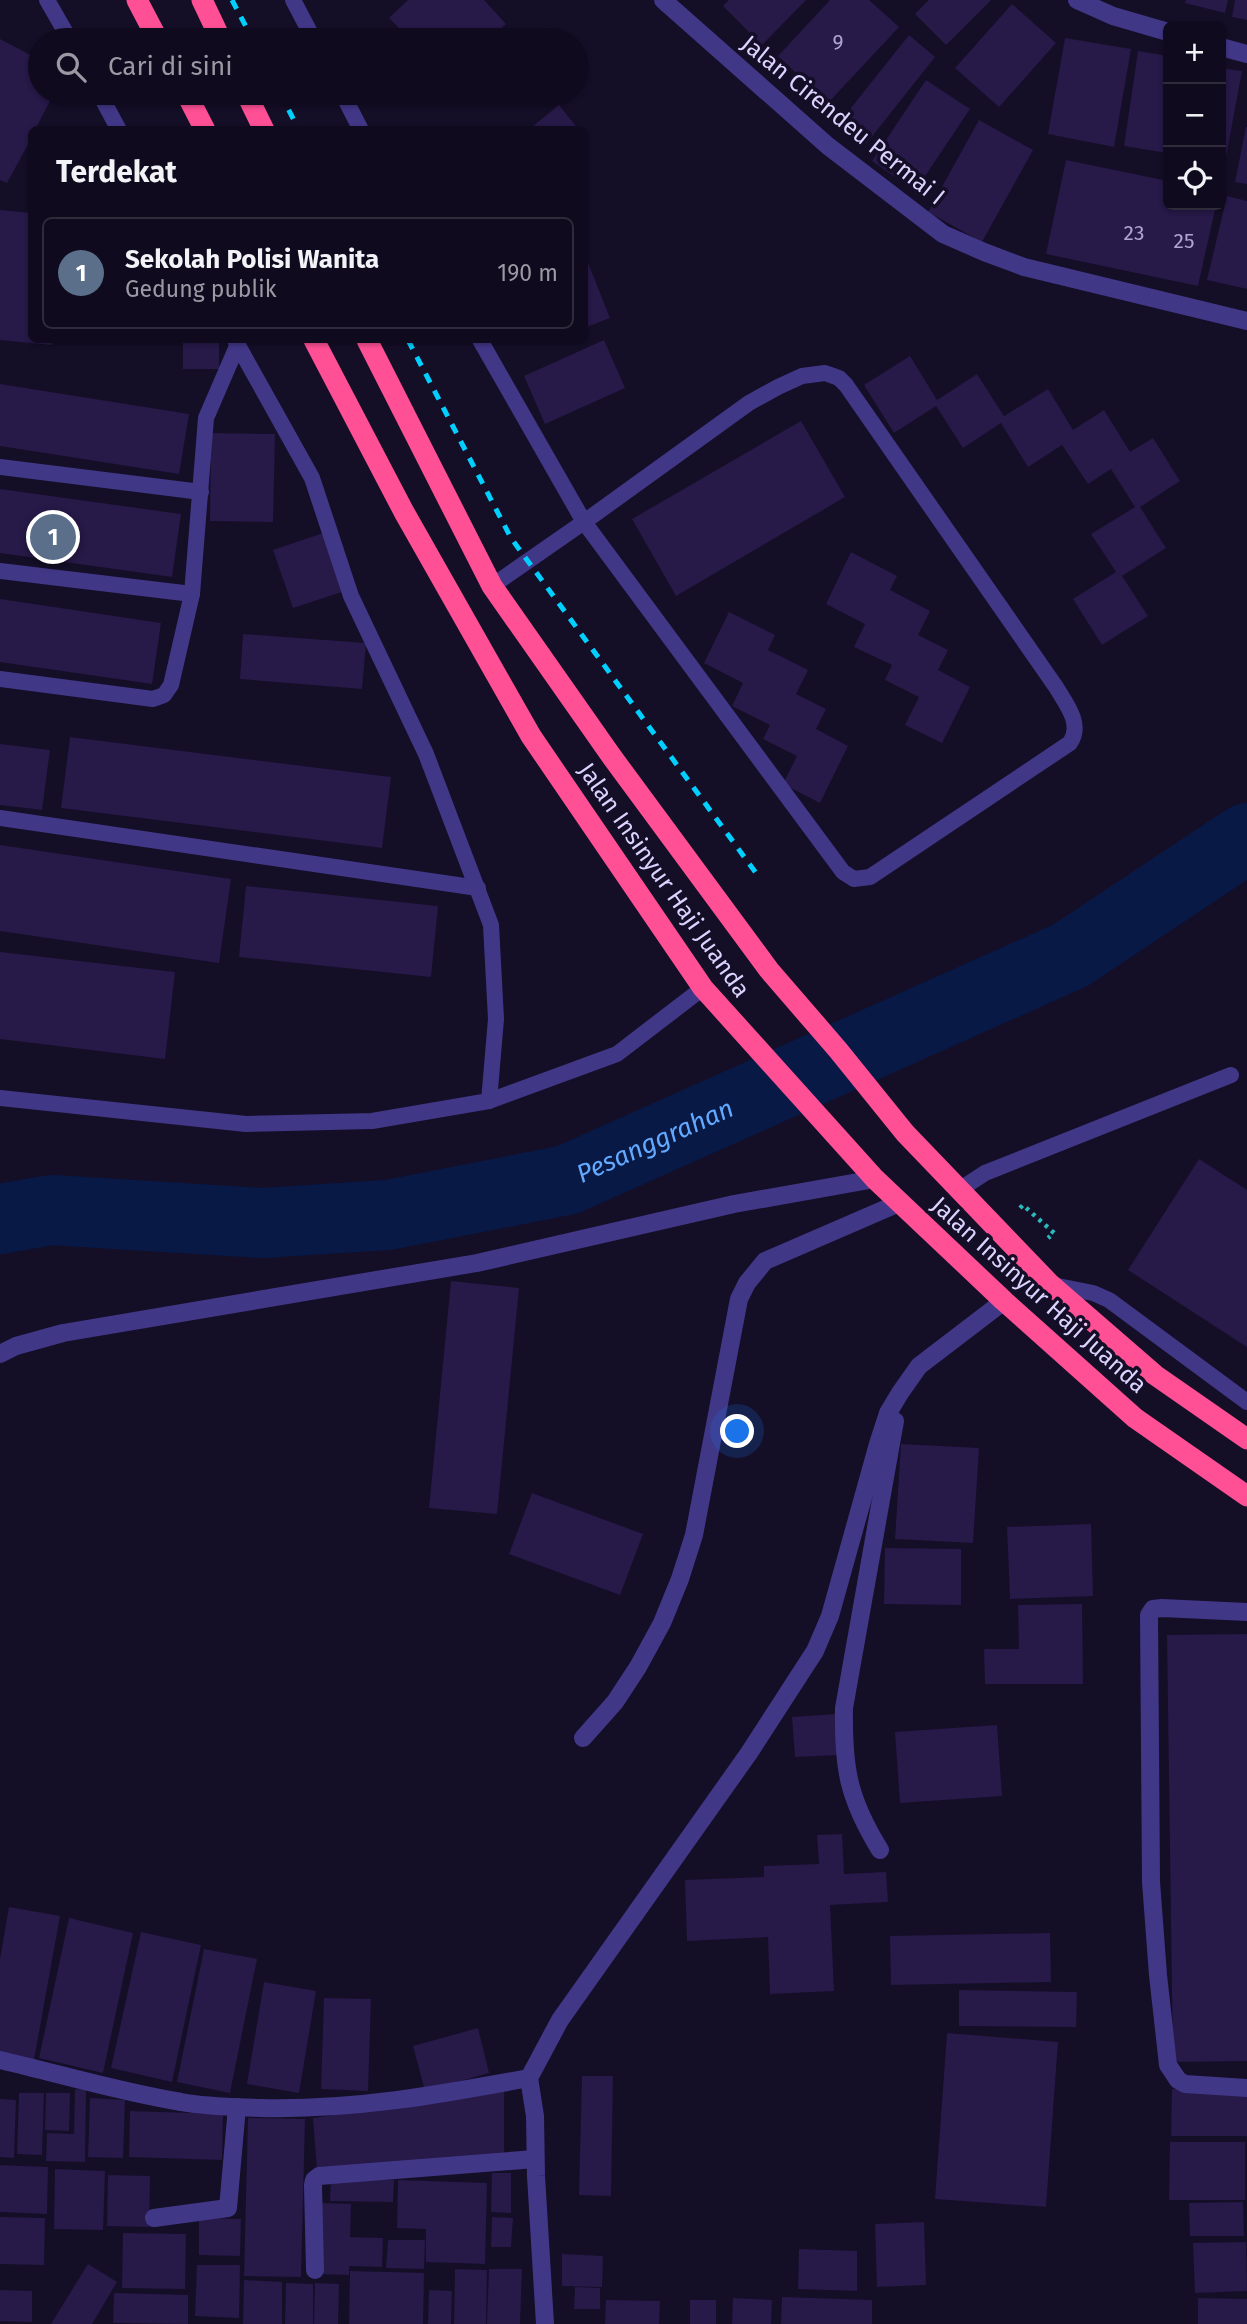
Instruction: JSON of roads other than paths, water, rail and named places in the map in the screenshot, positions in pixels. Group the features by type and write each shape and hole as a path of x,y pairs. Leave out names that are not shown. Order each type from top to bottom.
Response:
{"highway":[{"path":"138,0 152,28"},
{"path":"202,0 215,28"},
{"path":"192,105 203,126"},
{"path":"252,105 262,126"},
{"name":"Jalan Insinyur Haji Juanda","path":"316,343 404,512 531,736 703,988 899,1203 1135,1418 1247,1496"},
{"name":"Jalan Insinyur Haji Juanda","path":"369,343 492,586 612,757 769,970 905,1133 1050,1284 1155,1375 1247,1439"}],"street":[{"name":"Jalan Cirendeu Permai I","path":"663,0 828,146 943,234 984,253 1024,267 1247,321"},
{"path":"1077,0 1113,16 1163,31"},
{"path":"1226,48 1247,54"},
{"path":"0,1354 16,1346 63,1333 477,1262 734,1204 875,1179"},
{"path":"583,1738 615,1702 638,1667 662,1623 680,1579 694,1535 740,1299 747,1283 765,1261 899,1203"},
{"path":"545,2324 534,2116 529,2078 560,2020 749,1753 815,1651 830,1616 881,1434 888,1413 900,1393 919,1366 1004,1301"},
{"path":"880,1850 852,1797 843,1741 844,1707 900,1393"},
{"path":"1247,1612 1162,1608 1153,1609 1149,1615 1151,1882 1168,2066 1178,2080 1185,2084 1247,2088"},
{"path":"0,2060 181,2102 237,2107 310,2108 376,2104 529,2078"},
{"path":"153,2218 228,2208 237,2107"},
{"path":"315,2270 313,2185 318,2176 535,2159"}],"lane":[{"path":"47,0 63,28"},
{"path":"293,0 308,28"},
{"path":"105,105 117,126"},
{"path":"348,105 359,126"},
{"path":"0,680 153,699 164,695 171,685 192,594 206,418 237,343"},
{"path":"238,343 312,478 351,596 426,754 491,925 496,1019 489,1101"},
{"path":"482,343 584,522 843,872 854,879 870,877 1070,743 1075,736 1074,719 1056,687 846,385 825,373 802,376 748,403 584,522 492,586"},
{"path":"0,467 201,492"},
{"path":"0,571 192,594"},
{"path":"0,818 478,888"},
{"path":"0,1098 246,1124 372,1121 489,1101 617,1054 703,988"},
{"path":"959,1190 985,1174 1231,1075"},
{"path":"1050,1284 1093,1293 1109,1300 1247,1402"}],"waterway":[{"name":"Pesanggrahan","path":"0,1219 51,1210 262,1223 388,1215 567,1180 1071,955 1247,838"}],"railway":[{"path":"232,0 247,28"},
{"path":"286,105 297,126"},
{"path":"410,343 511,538 756,873"}],"place":[{"name":"Sekolah Polisi Wanita","path":"53,537"}]}
